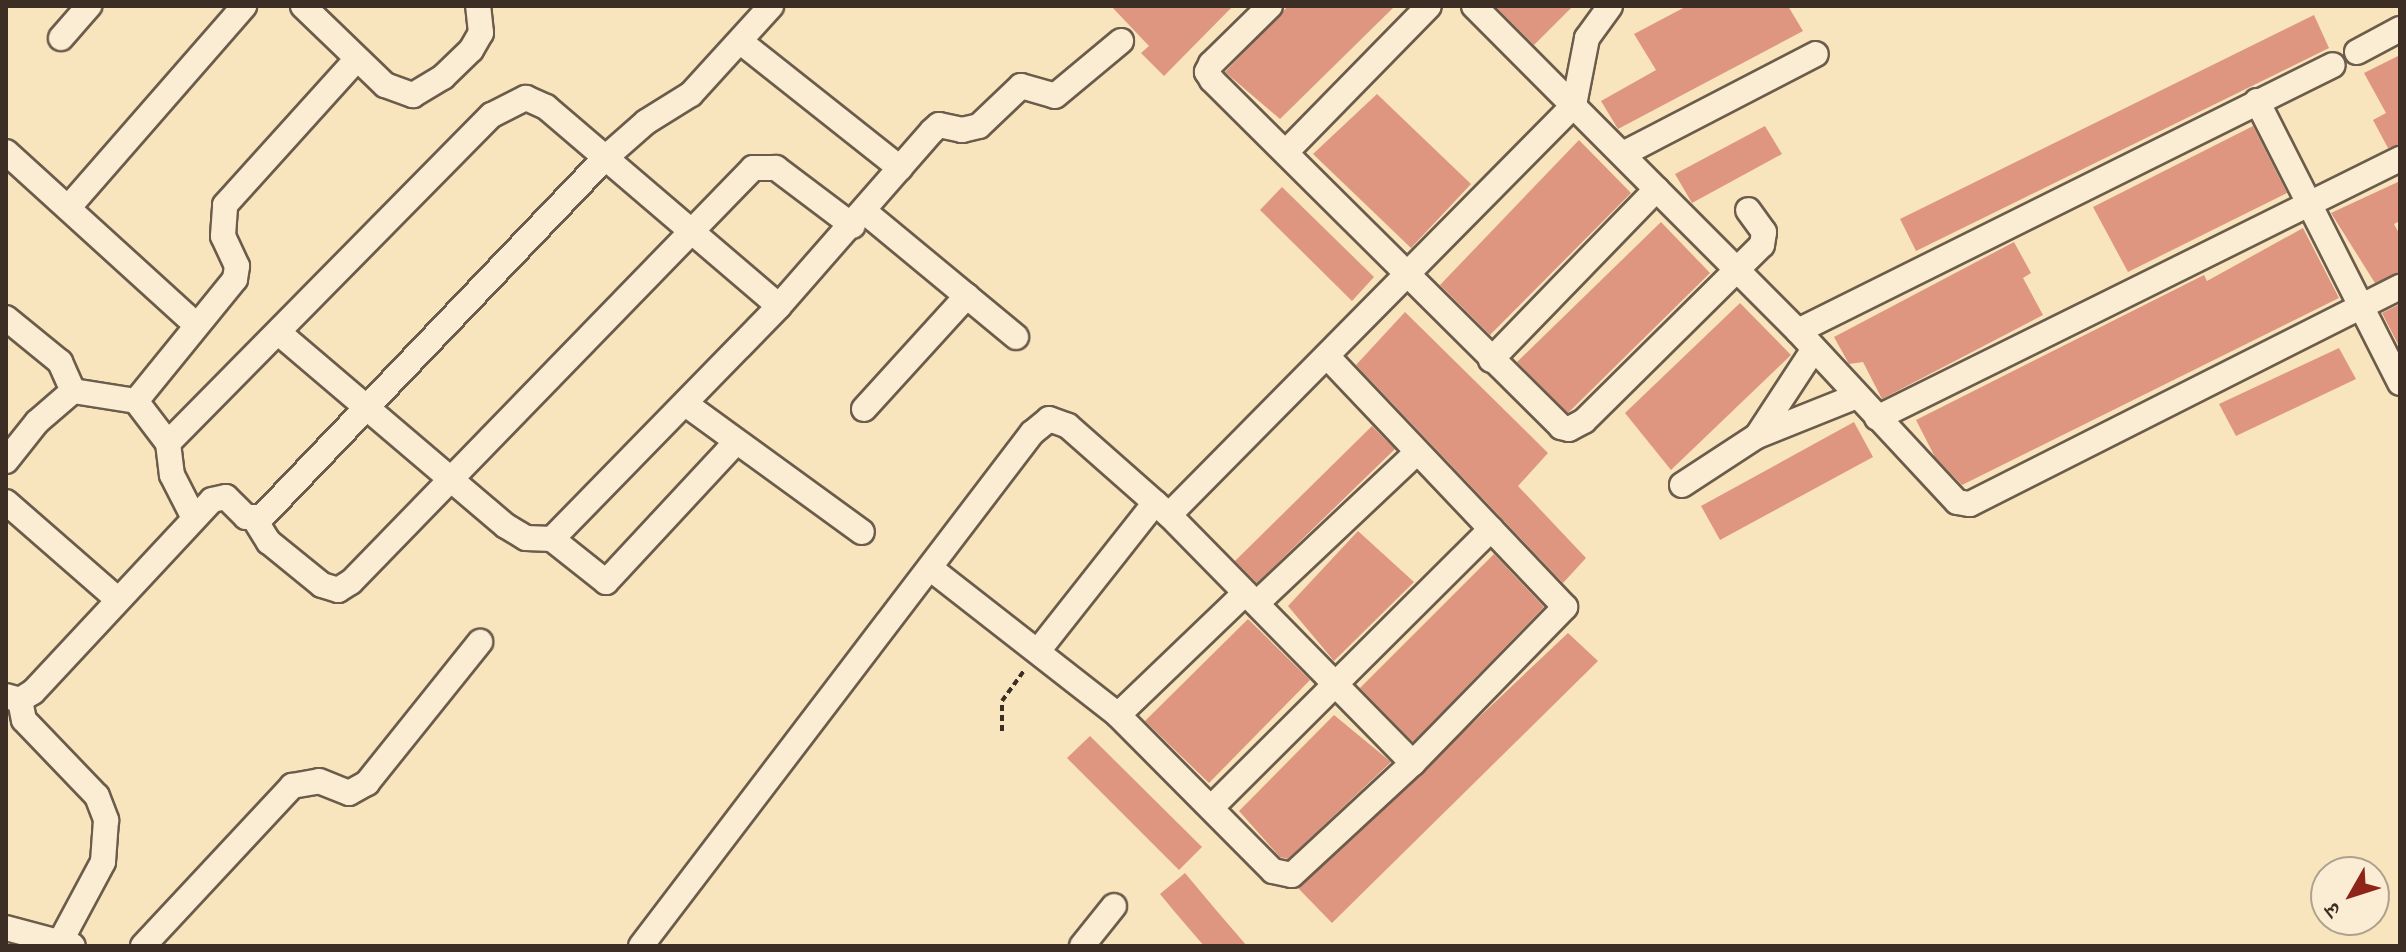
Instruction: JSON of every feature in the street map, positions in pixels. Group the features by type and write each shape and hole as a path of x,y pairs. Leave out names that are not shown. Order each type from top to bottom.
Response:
{"street":[{"path":"61,38 89,6"},
{"path":"68,208 244,6"},
{"path":"303,6 385,85 413,95 443,77 471,50 481,33 478,6"},
{"path":"255,520 604,159 646,122 691,94 771,6"},
{"path":"1270,6 1207,72 1561,427 1577,427 1765,239 1748,210"},
{"path":"1286,152 1429,6"},
{"path":"1474,6 1806,340 1949,495 1970,504 2400,287"},
{"path":"1038,651 1162,509 1327,356 1574,105 1587,38 1610,6"},
{"path":"2357,52 2400,29"},
{"path":"552,539 687,405 859,219 939,125 962,130 979,126 1021,86 1055,96 1121,41"},
{"path":"741,42 900,168"},
{"path":"1623,154 1816,54"},
{"path":"136,401 235,279 237,266 223,236 225,205 356,60"},
{"path":"1757,436 1806,340 2257,101 2333,65"},
{"path":"168,443 509,103 526,98 546,107 690,234 779,306"},
{"path":"2257,101 2400,383"},
{"path":"6,152 196,325"},
{"path":"1877,418 2400,159"},
{"path":"6,928 63,944 103,862 106,820 97,796 24,720 13,698 33,692 116,598 194,518 220,497 255,520 269,542 322,585 338,590 351,582 690,234 743,175 765,164 859,219 967,296 1016,337"},
{"path":"1491,360 1657,189"},
{"path":"864,409 967,296"},
{"path":"6,318 60,362 73,391"},
{"path":"279,333 367,404 506,526 526,538 552,539 606,582 736,442"},
{"path":"930,568 1118,715 1273,871 1292,875 1413,763 1565,607 1327,356"},
{"path":"6,461 48,410 73,391 136,401 168,443 172,475 194,518"},
{"path":"1682,485 1757,436 1857,396"},
{"path":"687,405 862,532"},
{"path":"641,946 1032,433 1049,419 1068,426 1162,509 1413,763"},
{"path":"1118,715 1417,452"},
{"path":"6,502 116,598"},
{"path":"1212,807 1333,683 1491,529"},
{"path":"143,946 292,786 319,781 349,793 367,783 480,642"},
{"path":"1082,946 1114,906"}],"path":[{"path":"1002,731 1002,701 1038,651"}],"building":[{"path":"1111,6 1233,6 1164,76 1141,53 1149,46"},
{"path":"1288,6 1395,6 1280,119 1225,72"},
{"path":"1495,6 1573,6 1534,45"},
{"path":"1687,6 1788,6 1803,31 1618,129 1601,101 1656,70 1634,34"},
{"path":"2314,15 2329,48 1916,251 1900,219"},
{"path":"2400,55 2400,144 2388,148 2373,120 2386,113 2364,73"},
{"path":"1377,94 1471,184 1411,248 1313,154"},
{"path":"1765,126 1782,154 1692,203 1675,174"},
{"path":"2253,126 2287,193 2128,272 2093,207"},
{"path":"1579,140 1631,193 1490,335 1440,285"},
{"path":"2400,181 2400,221 2394,224 2400,235 2400,272 2375,283 2331,213"},
{"path":"1282,187 1374,277 1352,301 1260,210"},
{"path":"1661,222 1710,273 1568,413 1517,362"},
{"path":"2303,228 2339,298 1962,485 1935,457 1916,420 2204,275 2207,281"},
{"path":"2014,242 2031,273 2023,278 2043,315 1882,399 1863,362 1849,364 1834,337"},
{"path":"1740,303 1791,355 1671,470 1625,413"},
{"path":"2400,304 2400,348 2382,313"},
{"path":"1405,312 1548,453 1518,486 1586,558 1563,583 1356,365"},
{"path":"2339,348 2356,379 2236,436 2219,404"},
{"path":"1854,422 1873,457 1720,540 1701,506"},
{"path":"1372,426 1395,449 1257,583 1235,561"},
{"path":"1358,531 1414,582 1334,661 1288,606"},
{"path":"1494,554 1544,607 1413,742 1360,688"},
{"path":"1248,619 1310,680 1209,783 1145,721"},
{"path":"1568,633 1598,661 1332,923 1298,888"},
{"path":"1334,715 1391,762 1288,859 1280,857 1239,811"},
{"path":"1090,736 1202,847 1179,870 1067,758"},
{"path":"1185,873 1247,946 1204,946 1174,911 1160,894"}]}
